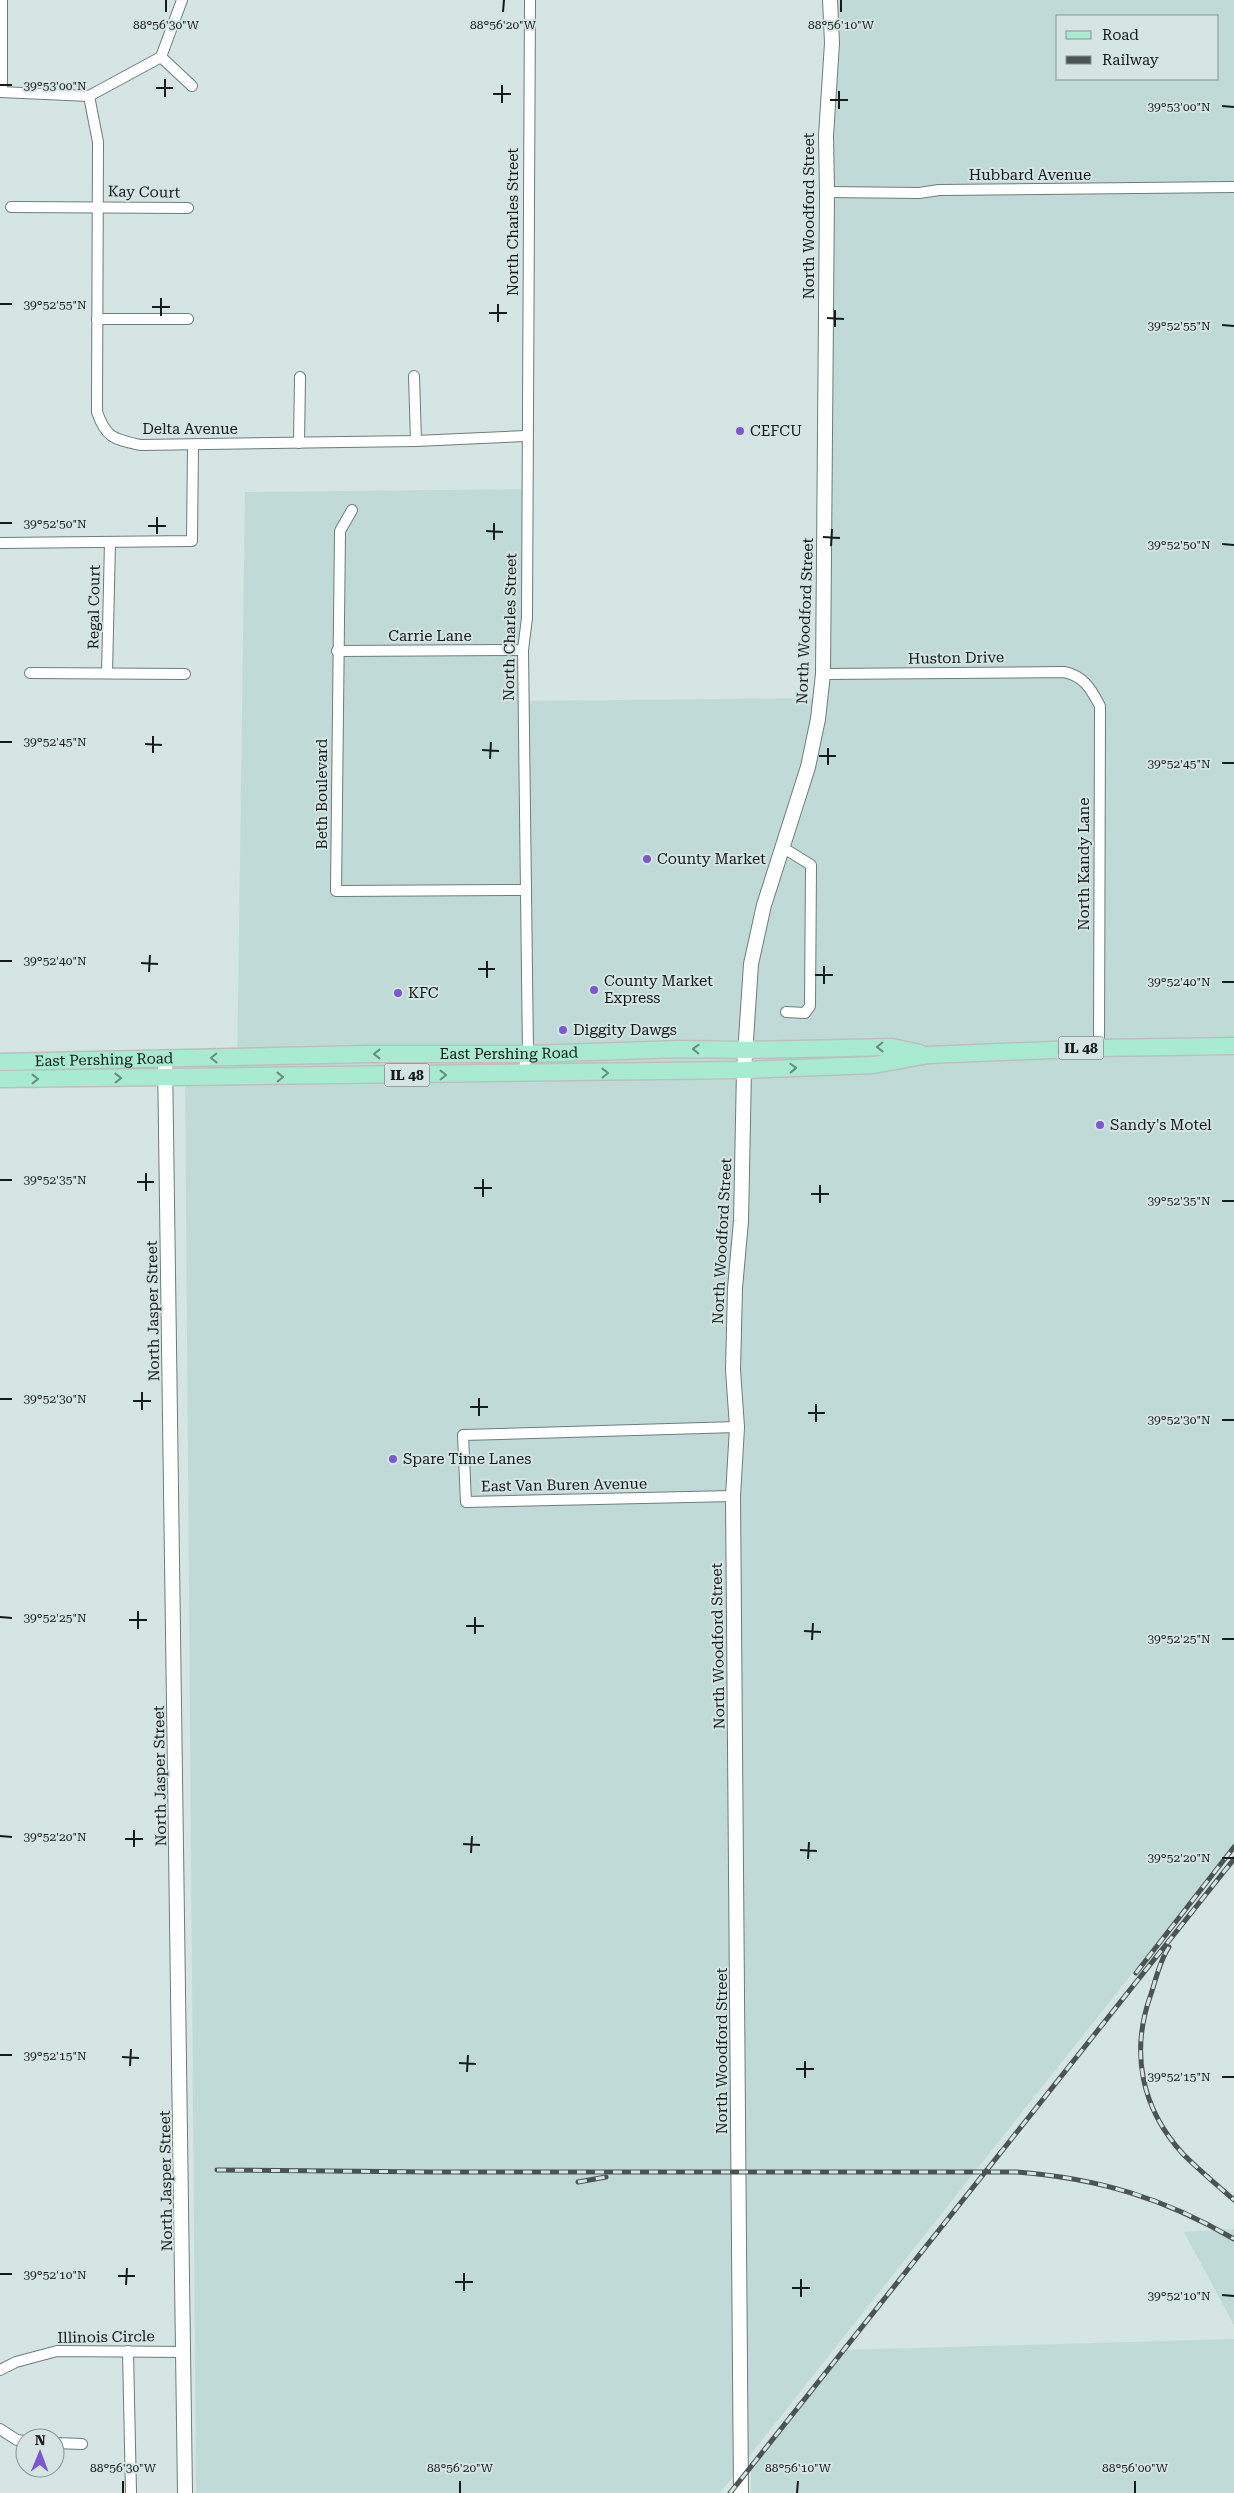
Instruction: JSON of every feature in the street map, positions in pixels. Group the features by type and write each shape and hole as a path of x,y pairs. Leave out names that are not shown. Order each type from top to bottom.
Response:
{"main road":[{"name":"East Pershing Road","path":"0,1079 744,1070 874,1065 928,1055 1098,1048 1234,1046"},
{"name":"East Pershing Road","path":"0,1062 368,1054 528,1054 681,1049 745,1050 892,1047 928,1055"}],"street":[{"path":"2,0 1,92 89,96 160,57 182,0"},
{"name":"North Charles Street","path":"522,1074 528,1054 523,650 527,618 526,436 530,0"},
{"name":"North Woodford Street","path":"741,2493 733,1496 737,1427 733,1370 734,1288 741,1221 744,1070 750,964 764,905 808,767 818,719 823,674 826,136 832,44 830,0"},
{"path":"160,57 192,86"},
{"name":"Delta Avenue","path":"89,96 98,142 98,412 104,430 117,440 140,445 416,441 526,436"},
{"name":"Hubbard Avenue","path":"827,192 911,193 940,190 1010,191 1234,187"},
{"name":"Kay Court","path":"11,207 188,208"},
{"path":"97,319 188,319"},
{"path":"299,442 300,376"},
{"path":"414,376 416,441"},
{"path":"0,543 192,541 193,445"},
{"name":"Beth Boulevard","path":"352,510 340,531 337,651 336,891 526,890"},
{"name":"Regal Court","path":"107,673 110,542"},
{"name":"Carrie Lane","path":"337,651 523,650"},
{"name":"Huston Drive","path":"823,674 1064,672 1073,673 1087,683"},
{"path":"30,674 185,674"},
{"name":"North Kandy Lane","path":"1087,683 1100,706 1098,1048"},
{"path":"782,847 811,864 810,1006 805,1013 786,1012"},
{"name":"North Jasper Street","path":"165,1059 185,2352 185,2493"},
{"name":"East Van Buren Avenue","path":"733,1496 466,1502 463,1435 737,1427"},
{"name":"Illinois Circle","path":"0,2370 16,2362 57,2351 185,2352"},
{"path":"128,2351 131,2493"},
{"path":"0,2429 15,2439"},
{"path":"65,2443 82,2444"}],"shaded area":[{"path":"830,0 1234,0 1234,1845 720,2493 196,2493 185,1078 237,1077 245,492 527,489 524,701 820,698"},
{"path":"1234,2229 1234,2325 1184,2232"},
{"path":"1234,2339 1234,2493 751,2493 751,2467 844,2350"}],"railway":[{"path":"1136,1973 1234,1847"},
{"path":"730,2493 1234,1859"},
{"path":"1169,1947 1161,1964 1145,2016 1141,2037 1143,2078 1157,2118 1169,2136 1189,2160 1234,2200"},
{"path":"217,2170 1016,2172 1074,2179 1129,2192 1182,2212 1234,2239"},
{"path":"578,2182 606,2177"}],"place":[{"name":"CEFCU","path":"740,431"},
{"name":"County Market","path":"647,859"},
{"name":"County Market Express","path":"594,990"},
{"name":"KFC","path":"398,993"},
{"name":"Diggity Dawgs","path":"563,1030"},
{"name":"Sandy's Motel","path":"1100,1125"},
{"name":"Spare Time Lanes","path":"393,1459"}]}
